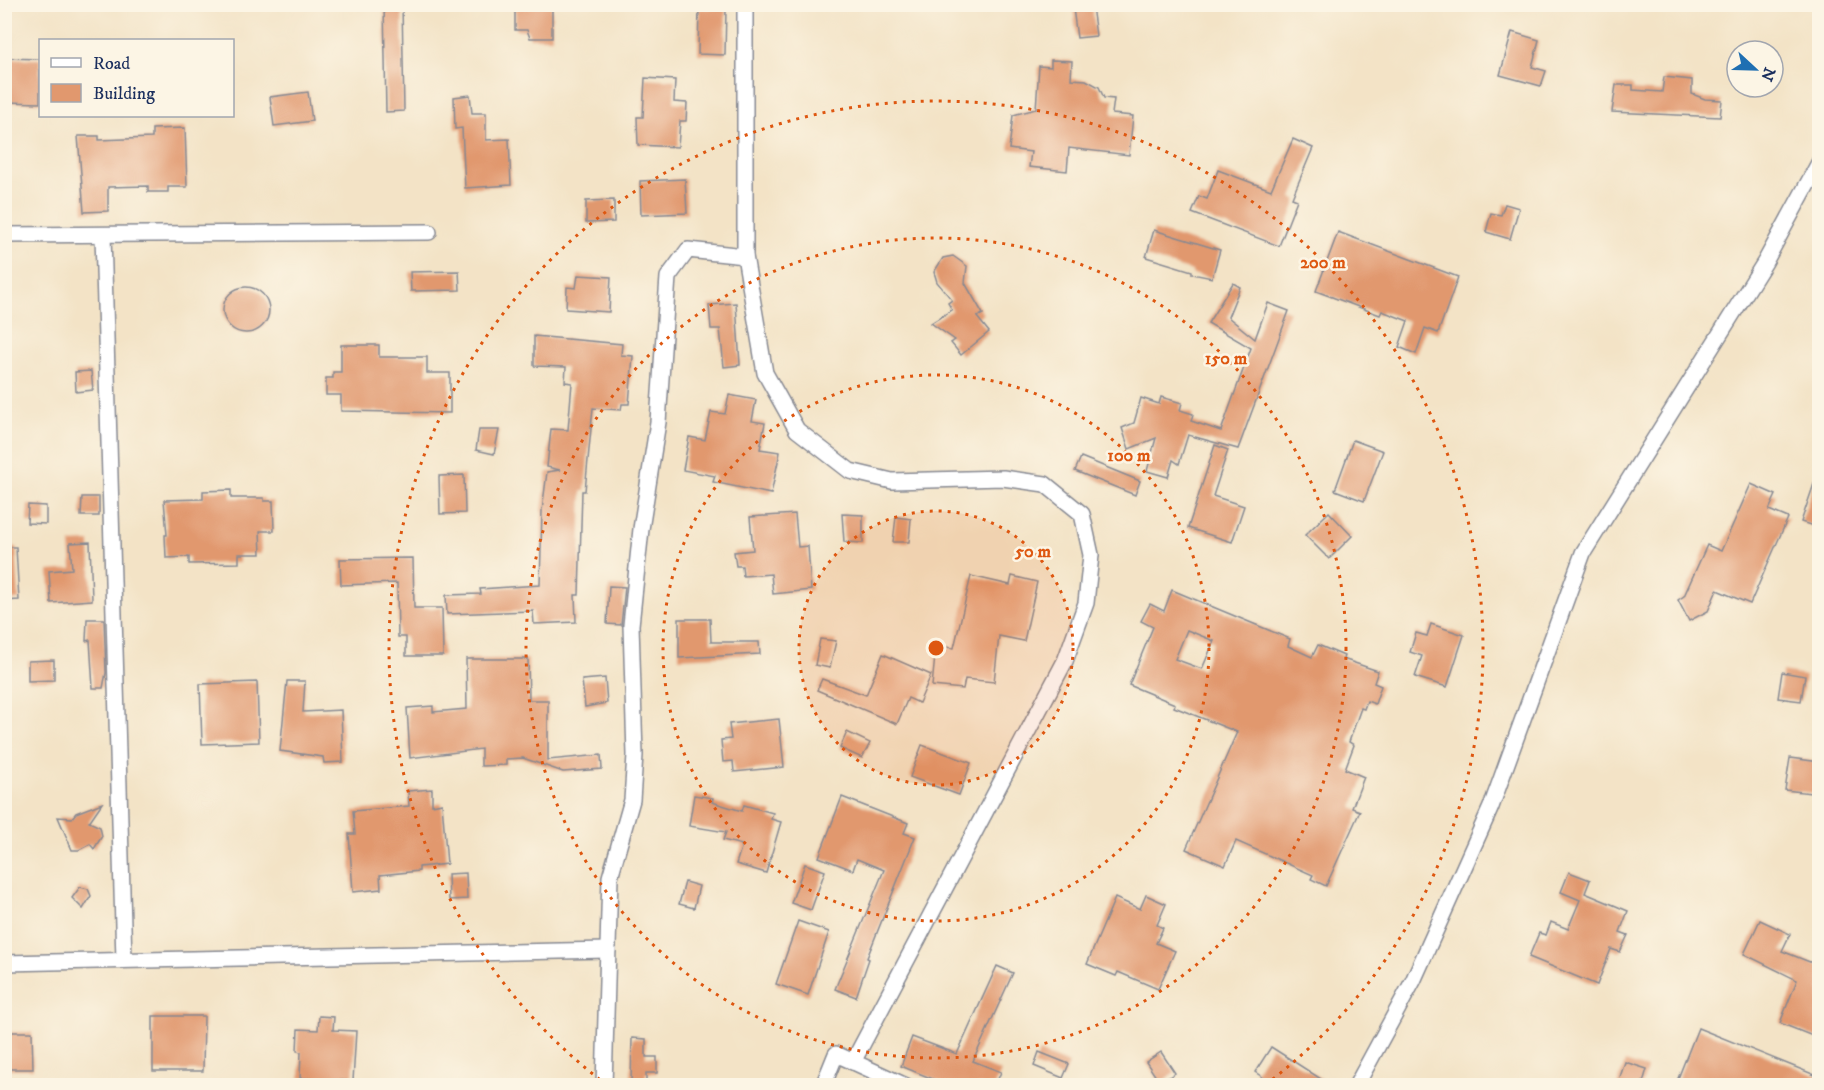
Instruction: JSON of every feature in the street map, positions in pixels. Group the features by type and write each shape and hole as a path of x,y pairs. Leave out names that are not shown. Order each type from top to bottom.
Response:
{"street":[{"path":"745,4 745,256 765,373 797,430 850,471 892,481 1003,478 1045,484 1082,514 1091,555 1086,603 1065,661 853,1062"},
{"path":"1356,1086 1413,981 1491,807 1583,553 1765,262 1820,161"},
{"path":"4,235 429,232"},
{"path":"103,234 124,960"},
{"path":"604,1086 610,877 632,800 634,755 631,625 641,529 658,422 668,277 688,250 745,256"},
{"path":"4,963 608,950"},
{"path":"823,1086 836,1054 906,1086"}],"building":[{"path":"384,4 402,4 404,111 386,112"},
{"path":"515,4 552,4 552,38 530,38 527,30 515,30"},
{"path":"1092,6 1096,36 1077,38 1073,8"},
{"path":"699,8 726,9 725,55 698,54"},
{"path":"1512,32 1539,40 1532,67 1546,71 1541,86 1500,75"},
{"path":"4,58 39,59 39,103 6,102"},
{"path":"1051,60 1072,61 1071,79 1086,80 1099,87 1104,98 1114,99 1112,114 1133,116 1129,155 1069,148 1067,171 1029,167 1031,152 1009,149 1013,115 1036,109 1039,66 1051,67"},
{"path":"1664,77 1692,80 1692,94 1705,99 1722,100 1720,117 1612,112 1616,85 1633,85 1633,90 1662,92"},
{"path":"645,78 675,80 674,102 687,103 686,121 680,121 678,147 638,145 637,117 643,117"},
{"path":"308,92 312,121 274,126 270,97"},
{"path":"470,95 472,113 486,113 486,140 509,139 511,185 465,188 462,128 455,129 454,97"},
{"path":"185,128 187,187 168,187 168,192 148,192 148,186 108,187 108,211 84,212 78,136 99,136 99,140 152,138 152,129"},
{"path":"1293,139 1313,148 1292,198 1297,200 1279,246 1192,213 1199,196 1207,199 1218,170 1271,190"},
{"path":"685,179 687,213 641,215 640,181"},
{"path":"614,200 614,222 586,223 586,201"},
{"path":"1505,204 1519,208 1510,239 1486,232 1491,213 1501,215"},
{"path":"1154,230 1220,250 1212,278 1192,274 1192,271 1146,257"},
{"path":"1338,232 1458,277 1438,333 1425,328 1416,354 1399,347 1408,321 1382,311 1380,315 1316,291"},
{"path":"953,256 967,266 965,283 983,314 977,317 989,332 961,355 951,343 955,340 931,323 952,310 948,303 952,300 937,282 934,272 943,258"},
{"path":"459,271 460,290 411,291 410,272"},
{"path":"578,275 611,277 609,312 566,309 567,287 576,288"},
{"path":"1233,283 1240,287 1228,317 1255,339 1268,303 1289,311 1238,449 1188,435 1179,464 1173,460 1168,477 1147,471 1156,438 1129,449 1122,428 1134,423 1141,398 1159,404 1161,397 1182,403 1180,410 1193,414 1191,421 1221,431 1251,348 1208,323"},
{"path":"246,287 262,294 269,310 262,326 246,333 230,326 223,310 230,294"},
{"path":"736,303 740,365 724,367 720,329 711,329 709,305"},
{"path":"534,336 622,344 621,355 633,356 629,404 622,404 621,410 593,408 585,491 582,491 579,595 575,595 576,622 534,624 533,611 447,614 446,595 481,594 480,589 540,585 542,511 547,472 560,470 547,467 551,429 568,430 572,383 565,382 566,367 534,366"},
{"path":"341,345 379,345 379,357 427,357 427,373 450,373 450,413 341,411 341,395 326,395 326,378 333,378 333,372 341,372"},
{"path":"91,371 93,390 76,392 75,372"},
{"path":"729,395 756,400 752,421 765,423 760,449 780,452 771,494 713,482 715,476 683,470 689,437 705,440 711,412 725,414"},
{"path":"479,430 499,430 494,454 476,450"},
{"path":"1353,440 1383,451 1364,501 1335,490"},
{"path":"1215,445 1228,450 1213,496 1244,506 1232,542 1188,528"},
{"path":"1081,457 1140,481 1135,495 1075,471"},
{"path":"464,475 465,513 440,514 439,476"},
{"path":"1817,475 1820,475 1820,528 1801,522"},
{"path":"1751,484 1776,495 1769,510 1788,518 1750,604 1717,590 1708,611 1689,621 1678,600 1684,596 1707,545 1721,551"},
{"path":"231,490 231,498 264,498 264,501 273,501 274,531 260,531 261,554 239,554 239,563 189,564 189,557 166,558 164,500 203,499 203,491"},
{"path":"82,497 99,497 99,516 81,516"},
{"path":"28,505 46,506 46,524 27,523"},
{"path":"1329,512 1352,536 1329,559 1305,535"},
{"path":"795,514 798,547 808,546 811,590 773,594 771,574 743,576 742,566 736,566 734,552 753,550 750,517"},
{"path":"842,514 863,515 863,543 844,542"},
{"path":"896,517 911,519 909,542 893,542"},
{"path":"90,542 92,600 51,603 49,571 72,569 70,543"},
{"path":"4,547 16,547 19,600 4,601"},
{"path":"413,558 414,608 442,608 443,656 406,656 406,637 398,637 397,583 341,585 340,559"},
{"path":"971,576 1010,585 1012,576 1037,582 1024,641 999,636 994,682 965,679 963,689 932,686 936,646 954,648"},
{"path":"609,586 625,587 621,625 607,624"},
{"path":"1172,590 1290,639 1288,646 1312,657 1318,645 1344,656 1343,659 1378,671 1374,683 1381,686 1375,704 1367,701 1364,709 1361,708 1349,742 1354,745 1345,769 1364,777 1352,808 1360,811 1326,886 1311,879 1313,875 1236,841 1225,866 1186,849 1237,732 1174,707 1175,704 1129,685 1153,627 1141,621 1150,604 1164,611","holes":["1187,630 1214,641 1202,669 1175,659"]},
{"path":"87,619 104,619 106,673 103,688 93,688 90,640 86,641"},
{"path":"679,619 710,619 711,642 759,642 760,654 679,658"},
{"path":"1431,624 1464,635 1447,687 1415,677 1422,656 1410,652 1416,633 1427,636"},
{"path":"820,639 836,641 830,668 815,665"},
{"path":"883,654 931,675 919,703 908,698 897,724 817,690 822,679 866,695"},
{"path":"466,659 528,659 529,700 548,700 548,760 601,755 602,769 563,772 523,758 506,759 506,765 481,766 481,749 410,758 407,708 433,706 433,712 467,709"},
{"path":"54,660 54,680 28,681 28,661"},
{"path":"1782,672 1805,676 1801,701 1778,698"},
{"path":"605,678 607,703 585,707 582,680"},
{"path":"287,681 305,681 303,712 341,710 343,762 324,763 323,757 280,751"},
{"path":"257,682 259,742 202,744 200,684"},
{"path":"779,719 784,767 734,772 733,761 723,762 721,740 731,739 729,724"},
{"path":"847,732 870,743 862,758 840,748"},
{"path":"922,745 971,763 959,795 910,777"},
{"path":"1790,758 1820,762 1820,794 1785,790"},
{"path":"432,789 432,805 442,803 447,864 419,867 419,871 380,875 381,889 353,892 349,834 355,834 353,811 409,806 408,791"},
{"path":"694,795 713,798 712,802 742,811 744,805 773,813 771,819 781,822 766,873 736,864 742,845 723,840 726,832 689,826"},
{"path":"842,797 908,823 904,833 915,837 867,958 869,959 856,997 835,989 884,870 857,859 853,870 819,857"},
{"path":"102,803 89,822 100,827 102,836 94,849 90,844 79,850 72,850 58,817 72,818 76,813"},
{"path":"805,864 825,871 811,910 791,903"},
{"path":"1569,872 1590,880 1585,893 1628,911 1620,932 1628,935 1620,952 1611,949 1597,985 1529,957 1539,933 1546,935 1551,922 1568,929 1580,900 1561,892"},
{"path":"466,873 467,899 449,900 448,874"},
{"path":"685,882 699,886 694,908 679,904"},
{"path":"80,887 88,889 91,896 83,909 72,898"},
{"path":"1146,895 1166,904 1157,925 1163,928 1156,943 1175,951 1158,989 1118,972 1116,976 1087,964 1115,898 1140,909"},
{"path":"1760,920 1790,934 1782,951 1820,966 1820,1039 1780,1023 1797,980 1744,954"},
{"path":"798,921 829,932 808,995 776,984"},
{"path":"997,966 1013,973 973,1061 1001,1072 995,1086 950,1086 901,1066 912,1037 957,1054"},
{"path":"153,1016 204,1016 203,1071 153,1071"},
{"path":"319,1016 334,1017 333,1030 356,1031 353,1081 300,1078 301,1052 297,1051 298,1029 318,1030"},
{"path":"1698,1028 1820,1077 1820,1086 1675,1086"},
{"path":"4,1032 32,1032 33,1069 4,1069"},
{"path":"632,1038 646,1039 646,1057 657,1057 657,1073 646,1073 646,1085 631,1084"},
{"path":"1271,1047 1332,1086 1276,1086 1255,1072"},
{"path":"1039,1052 1069,1064 1063,1078 1034,1066"},
{"path":"1161,1052 1175,1073 1160,1083 1146,1062"},
{"path":"1625,1062 1647,1069 1642,1086 1617,1086"}]}
